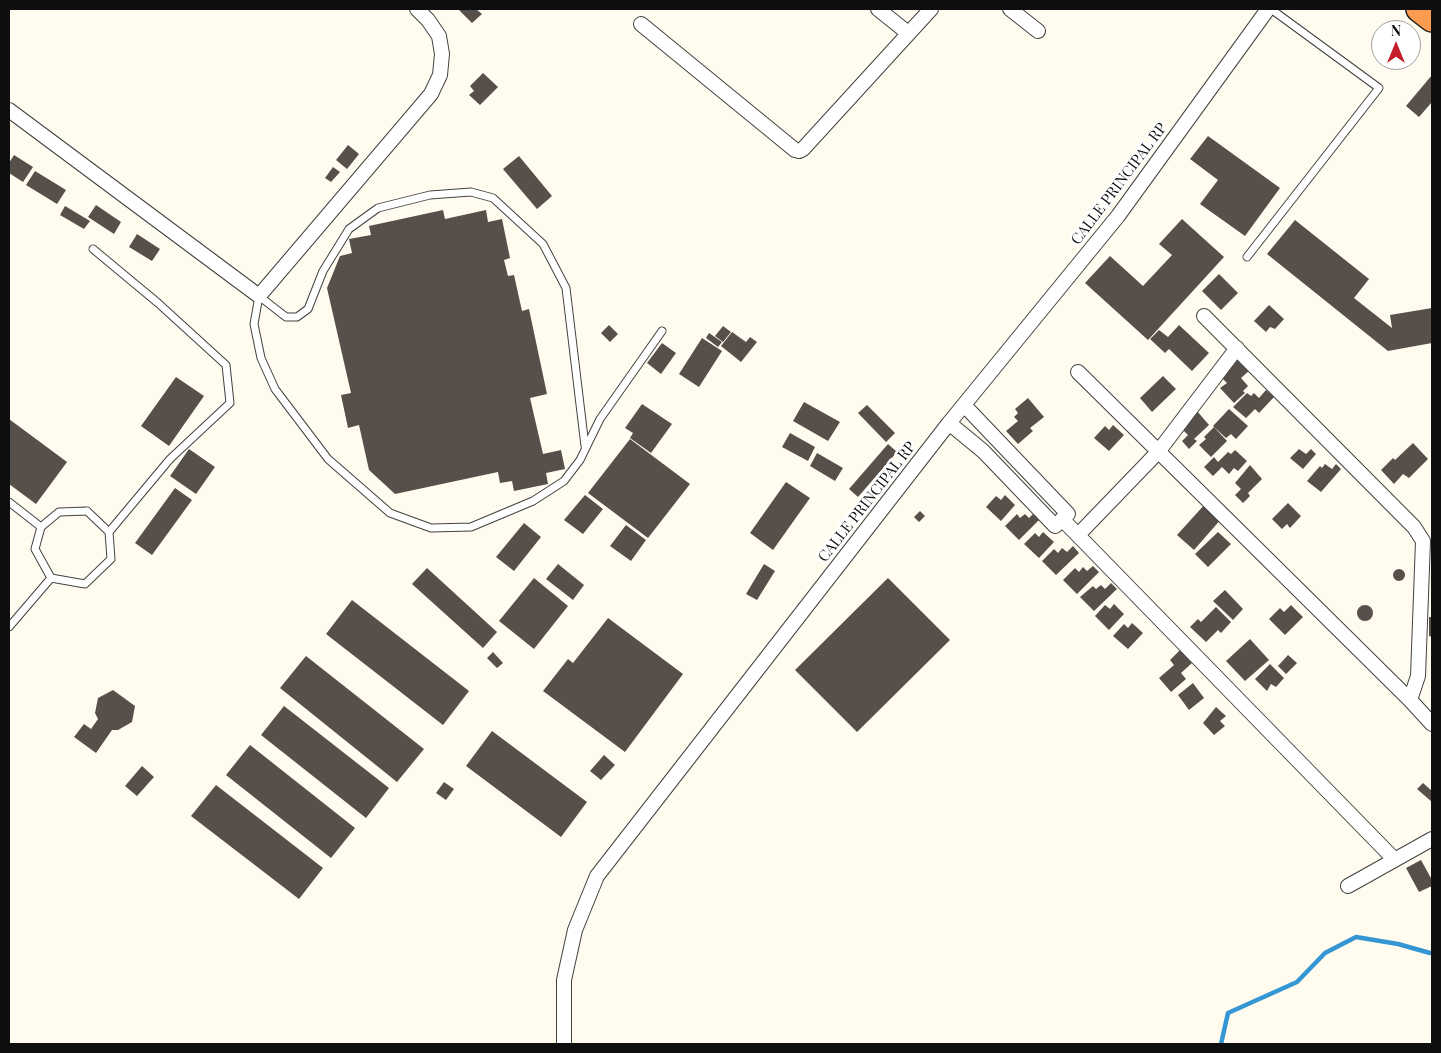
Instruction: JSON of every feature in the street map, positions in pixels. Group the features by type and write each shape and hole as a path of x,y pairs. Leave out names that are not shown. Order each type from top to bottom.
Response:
{"highway":[{"path":"1419,9 1432,19"}],"street":[{"path":"9,110 259,296 431,94 440,75 442,54 439,36 428,20 416,9"},
{"path":"878,9 908,33"},
{"path":"641,24 795,150 799,151 803,149 931,9"},
{"path":"1010,9 1038,31"},
{"name":"CALLE PRINCIPAL RP","path":"564,1044 564,980 575,930 597,876 949,424 1118,216 1270,9"},
{"path":"1204,316 1414,527 1423,541 1418,676 1410,700"},
{"path":"1078,535 1158,452 1237,348"},
{"path":"1078,372 1410,700 1432,724"},
{"path":"964,405 1062,520"},
{"path":"949,424 983,451 1078,535 1394,859"},
{"path":"1348,886 1432,839"}],"lane":[{"path":"1247,258 1379,88 1270,9"},
{"path":"585,446 566,288 544,244 493,198 471,192 430,195 378,208 349,229 323,271 308,309 297,317 286,317 259,296 254,324 261,358 275,389 328,459 390,513 430,528 471,527 533,501 564,481 580,460 585,446 600,419 662,331"},
{"path":"93,249 158,303 226,365 230,403 170,459 109,532"},
{"path":"9,502 41,527"},
{"path":"87,511 109,532 111,559 85,584 51,578 35,549 41,527 59,512 87,511"},
{"path":"9,627 51,578"}],"building":[{"path":"460,9 476,9 482,14 472,23"},
{"path":"483,73 498,87 480,105 469,95 474,91 470,86"},
{"path":"1432,75 1432,102 1419,117 1406,106"},
{"path":"1208,136 1280,188 1245,236 1200,204 1218,180 1190,159"},
{"path":"348,145 359,154 347,169 336,160"},
{"path":"14,155 33,167 23,182 9,173 9,163"},
{"path":"519,156 552,196 537,209 503,169"},
{"path":"333,167 340,172 331,182 325,178"},
{"path":"35,171 66,190 57,204 26,185"},
{"path":"96,205 121,222 114,234 88,217"},
{"path":"65,206 90,221 84,229 60,215"},
{"path":"443,210 445,219 486,210 488,222 502,219 510,258 504,260 508,276 514,275 522,311 529,309 547,394 530,398 543,454 561,450 565,469 546,473 548,484 514,491 512,481 500,483 498,472 395,494 369,470 359,425 348,428 341,395 351,393 327,288 340,256 352,253 349,239 371,235 369,226"},
{"path":"1182,219 1224,257 1148,340 1085,283 1110,256 1143,286 1172,255 1159,244"},
{"path":"1295,220 1369,279 1354,298 1392,328 1390,315 1432,308 1432,343 1388,351 1267,254"},
{"path":"137,234 160,249 152,261 129,247"},
{"path":"1219,274 1238,293 1221,310 1202,291"},
{"path":"1269,305 1284,319 1275,329 1270,327 1266,332 1254,321"},
{"path":"609,325 618,334 610,342 601,333"},
{"path":"1179,325 1209,353 1192,371 1169,349 1165,353 1150,339 1159,330 1168,337"},
{"path":"723,326 731,332 723,342 715,336"},
{"path":"732,332 746,342 750,337 757,342 741,362 721,346"},
{"path":"709,333 722,342 718,347 706,338"},
{"path":"702,338 722,351 699,387 679,374"},
{"path":"662,343 676,353 661,374 647,363"},
{"path":"1240,358 1250,370 1241,378 1248,386 1243,391 1245,393 1234,403 1220,388 1227,383 1220,376"},
{"path":"1163,376 1176,389 1152,412 1140,398"},
{"path":"176,377 204,396 169,446 141,426"},
{"path":"1266,390 1274,397 1259,413 1255,409 1246,418 1233,407 1247,393 1251,396 1254,393 1259,398"},
{"path":"1028,398 1044,417 1030,428 1033,431 1018,444 1006,431 1018,421 1014,417 1018,413 1015,409"},
{"path":"804,402 840,422 828,441 793,421"},
{"path":"642,404 672,424 651,453 630,438 633,433 625,428"},
{"path":"867,405 895,433 886,442 858,413"},
{"path":"1229,409 1248,426 1236,439 1231,434 1226,438 1213,426"},
{"path":"1197,411 1209,425 1194,439 1197,441 1189,449 1182,441 1188,435 1182,429"},
{"path":"9,419 67,462 36,504 9,484"},
{"path":"1113,425 1124,435 1109,451 1094,438 1105,426 1109,430"},
{"path":"1214,427 1227,441 1211,457 1199,445 1206,439 1204,437"},
{"path":"790,433 815,447 808,461 782,447"},
{"path":"630,439 690,484 648,538 588,493"},
{"path":"1413,443 1428,459 1409,478 1403,474 1394,484 1381,470"},
{"path":"888,444 897,452 858,497 849,489"},
{"path":"189,449 215,467 196,494 170,476"},
{"path":"1299,449 1306,454 1311,449 1316,454 1303,469 1290,458"},
{"path":"1235,450 1247,461 1238,471 1234,468 1229,474 1222,467 1213,476 1204,467 1214,457 1218,462 1228,452 1231,454"},
{"path":"817,453 843,468 835,481 810,466"},
{"path":"1325,464 1332,469 1336,464 1341,469 1321,492 1307,481 1320,466 1322,468"},
{"path":"1250,465 1262,479 1248,493 1250,496 1243,503 1235,495 1241,489 1235,483"},
{"path":"786,482 810,498 773,550 750,533"},
{"path":"175,488 192,500 152,555 135,543"},
{"path":"585,495 603,509 583,534 564,520"},
{"path":"1005,495 1015,505 1001,521 986,507 996,496 1001,500"},
{"path":"1206,503 1222,518 1194,550 1177,535"},
{"path":"1288,503 1301,516 1290,528 1287,524 1282,529 1272,519"},
{"path":"920,511 925,516 919,522 914,517"},
{"path":"1035,512 1041,518 1019,540 1005,526 1017,514 1020,518 1025,514 1029,518"},
{"path":"524,523 541,537 514,571 496,557"},
{"path":"626,525 646,540 631,561 610,546"},
{"path":"1043,532 1054,542 1039,558 1024,544 1035,533 1039,537"},
{"path":"1218,532 1231,544 1208,567 1195,554"},
{"path":"1073,546 1079,553 1056,575 1042,561 1054,549 1058,553 1062,548 1067,552"},
{"path":"558,564 584,585 573,600 546,579"},
{"path":"764,564 775,571 757,600 746,594"},
{"path":"1093,566 1099,572 1077,594 1063,580 1075,568 1079,572 1083,567 1087,571"},
{"path":"427,568 497,632 483,648 412,584"},
{"path":"1397,569 1401,569 1405,575 1401,581 1397,581 1393,577 1393,573"},
{"path":"534,578 568,606 534,649 499,621"},
{"path":"888,578 950,640 857,732 795,670"},
{"path":"1111,583 1117,589 1094,611 1080,597 1093,586 1096,589 1101,585 1105,589"},
{"path":"1225,590 1243,609 1233,620 1213,601"},
{"path":"352,600 469,691 443,725 326,634"},
{"path":"1114,604 1124,614 1109,630 1095,616 1105,605 1110,609"},
{"path":"1291,605 1303,617 1285,635 1269,619 1280,608 1284,612"},
{"path":"1362,605 1368,605 1373,610 1371,619 1362,621 1357,616 1357,610"},
{"path":"1216,607 1231,622 1221,633 1218,630 1206,642 1190,627 1198,619 1201,622"},
{"path":"1429,617 1432,617 1432,637 1429,636"},
{"path":"608,618 683,674 625,752 543,691 568,659 573,663"},
{"path":"1132,623 1143,633 1128,649 1113,636 1124,624 1128,628"},
{"path":"1250,639 1269,660 1245,681 1226,661"},
{"path":"1180,650 1192,663 1181,673 1186,679 1171,692 1159,678 1174,665 1170,660"},
{"path":"493,652 503,663 497,668 487,658"},
{"path":"1288,655 1297,663 1286,674 1278,666"},
{"path":"306,656 424,749 397,782 280,688"},
{"path":"1270,664 1284,678 1276,687 1271,684 1267,691 1255,679"},
{"path":"1193,683 1204,698 1189,710 1178,695"},
{"path":"113,690 135,706 132,722 118,730 112,730 96,753 74,737 84,724 91,729 98,719 95,713 98,698"},
{"path":"284,706 389,788 366,818 261,735"},
{"path":"1216,707 1226,716 1220,721 1225,726 1214,735 1203,723"},
{"path":"492,731 587,802 561,837 466,766"},
{"path":"250,745 355,828 331,858 226,775"},
{"path":"604,755 615,765 601,780 590,771"},
{"path":"142,766 154,777 137,796 125,786"},
{"path":"444,782 454,789 446,800 436,793"},
{"path":"1423,783 1432,791 1432,802 1417,789"},
{"path":"216,785 323,868 299,899 191,816"},
{"path":"1421,860 1432,880 1432,886 1419,892 1406,868"}],"waterway":[{"path":"1221,1044 1228,1013 1297,982 1325,953 1356,937 1398,944 1430,953"}]}
